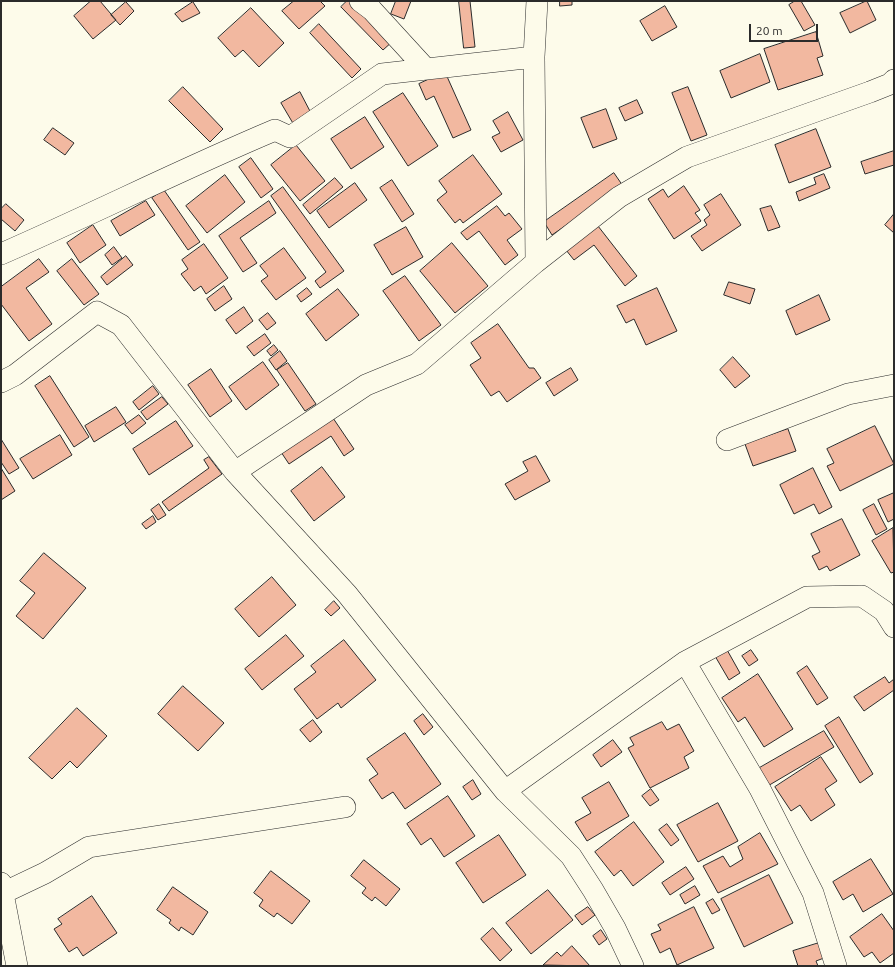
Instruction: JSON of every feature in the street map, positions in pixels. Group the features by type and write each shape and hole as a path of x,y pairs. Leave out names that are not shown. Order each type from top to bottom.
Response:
{"street":[{"path":"360,1 372,10 426,69"},
{"path":"536,262 534,57 537,1"},
{"path":"1,254 65,226 206,159 275,130 290,137 382,74 534,57"},
{"path":"234,472 366,385 417,364 536,262 619,197 687,157 870,92 890,84 894,80"},
{"path":"1,382 15,375 97,312 121,325 234,472 346,594 505,791 570,856 593,890 615,928 633,966"},
{"path":"727,440 848,394 894,385"},
{"path":"505,791 685,662 807,597 862,596 884,611 894,627"},
{"path":"685,662 760,789 813,893 836,966"},
{"path":"17,966 2,888 45,873 89,847 345,807"}],"building":[{"path":"91,1 100,1 116,20 93,39 74,16"},
{"path":"294,1 320,1 325,6 299,29 282,11"},
{"path":"347,1 353,1 393,41 383,50 341,7"},
{"path":"396,1 411,1 404,19 391,14"},
{"path":"459,1 470,1 475,47 464,48"},
{"path":"560,1 572,1 572,5 560,6"},
{"path":"795,1 801,1 815,25 804,31 789,5"},
{"path":"867,1 876,20 850,33 840,13"},
{"path":"126,2 134,11 120,25 111,15"},
{"path":"193,2 200,13 182,22 175,14"},
{"path":"665,6 677,27 652,41 640,21"},
{"path":"251,8 284,43 259,67 243,50 235,57 218,38"},
{"path":"319,24 361,69 352,78 310,33"},
{"path":"816,32 823,56 817,58 823,75 778,90 764,49"},
{"path":"760,54 770,82 731,98 720,71"},
{"path":"445,72 471,130 453,138 434,96 426,100 419,84"},
{"path":"183,87 223,129 210,142 169,101"},
{"path":"688,87 707,135 691,141 672,93"},
{"path":"300,92 312,115 294,125 281,103"},
{"path":"403,93 438,146 408,166 373,112"},
{"path":"637,100 643,113 625,121 619,108"},
{"path":"606,109 617,139 593,148 581,118"},
{"path":"508,112 523,140 501,152 492,137 500,133 493,121"},
{"path":"365,117 384,147 351,169 331,139"},
{"path":"53,128 74,143 65,155 44,140"},
{"path":"816,129 831,167 789,183 775,145"},
{"path":"296,145 325,181 300,201 271,165"},
{"path":"894,151 894,165 865,174 861,162"},
{"path":"473,155 502,194 463,223 460,219 455,223 437,200 447,192 439,181"},
{"path":"251,158 273,189 261,198 239,167"},
{"path":"614,173 623,186 552,235 544,222"},
{"path":"824,174 830,188 799,201 796,192 816,184 814,178"},
{"path":"225,175 245,202 207,233 186,206"},
{"path":"335,178 343,187 310,214 303,205"},
{"path":"392,180 414,214 402,222 380,188"},
{"path":"355,183 367,200 329,228 317,211"},
{"path":"684,186 700,210 695,213 701,221 674,239 648,199 663,189 668,197"},
{"path":"283,187 344,271 320,288 315,281 326,272 271,196"},
{"path":"164,190 200,242 188,250 152,198"},
{"path":"721,194 741,225 702,251 691,236 707,225 704,220 710,215 704,205"},
{"path":"146,201 155,215 120,236 111,221"},
{"path":"269,201 276,213 240,238 257,263 243,272 219,236"},
{"path":"6,204 24,220 15,231 1,219 1,209"},
{"path":"497,206 505,216 509,213 522,229 507,240 518,255 505,265 479,231 467,240 461,233"},
{"path":"771,206 780,227 768,231 760,209"},
{"path":"894,214 894,233 885,225"},
{"path":"93,225 106,245 80,263 67,243"},
{"path":"598,226 637,276 625,286 594,245 574,260 566,250"},
{"path":"406,227 423,257 392,275 374,245"},
{"path":"452,243 488,286 455,313 420,271"},
{"path":"204,244 228,278 206,294 201,286 194,291 181,274 188,269 182,260"},
{"path":"114,247 122,258 112,265 105,255"},
{"path":"284,248 306,278 276,300 261,281 268,276 260,266"},
{"path":"126,256 133,265 107,285 101,277"},
{"path":"39,259 49,272 26,288 52,324 29,341 1,304 1,287"},
{"path":"72,259 99,294 84,305 57,271"},
{"path":"405,276 441,325 419,341 383,291"},
{"path":"729,282 755,289 750,304 724,295"},
{"path":"224,286 232,299 215,311 207,299"},
{"path":"307,288 312,294 301,302 297,296"},
{"path":"657,288 677,331 646,345 634,319 626,323 617,306"},
{"path":"338,289 359,315 326,341 306,314"},
{"path":"819,295 830,320 796,335 786,311"},
{"path":"244,307 253,321 236,334 226,320"},
{"path":"268,313 276,323 267,330 259,320"},
{"path":"498,324 529,368 534,368 541,378 507,402 499,391 491,396 470,365 481,358 471,343"},
{"path":"265,334 271,343 254,356 247,347"},
{"path":"274,345 278,350 271,356 267,351"},
{"path":"280,351 287,361 276,370 269,360"},
{"path":"733,357 750,376 735,388 720,370"},
{"path":"263,362 279,385 246,410 229,387"},
{"path":"288,363 316,404 305,411 277,370"},
{"path":"571,368 578,380 554,396 546,383"},
{"path":"211,369 232,401 210,417 188,385"},
{"path":"50,376 89,437 74,447 35,386"},
{"path":"153,386 159,394 139,410 133,402"},
{"path":"162,397 168,404 147,420 141,412"},
{"path":"116,407 126,422 94,442 85,426"},
{"path":"139,415 146,423 132,434 125,425"},
{"path":"333,418 354,449 344,456 331,436 289,464 281,452"},
{"path":"176,421 193,446 149,475 133,449"},
{"path":"875,426 894,464 840,491 827,466 834,463 827,449"},
{"path":"788,429 796,451 753,466 745,444"},
{"path":"60,435 72,455 33,479 20,459"},
{"path":"1,439 19,468 9,474 1,462"},
{"path":"536,456 550,481 515,500 505,484 528,471 523,462"},
{"path":"209,457 222,474 169,511 162,502 209,468 204,460"},
{"path":"322,467 345,497 314,521 291,491"},
{"path":"1,468 15,491 1,500"},
{"path":"813,468 832,507 819,514 814,504 794,514 780,485"},
{"path":"894,493 894,519 888,522 878,500"},
{"path":"159,504 166,515 158,520 151,510"},
{"path":"874,504 887,529 876,535 863,510"},
{"path":"153,516 156,522 146,529 142,524"},
{"path":"842,519 860,555 830,571 827,566 819,570 812,556 820,552 811,534"},
{"path":"893,528 894,572 891,573 872,541"},
{"path":"44,553 86,588 43,639 16,616 35,593 20,581"},
{"path":"272,577 296,605 259,637 235,609"},
{"path":"334,601 340,608 331,616 325,610"},
{"path":"286,635 304,656 262,690 245,669"},
{"path":"344,640 376,680 341,708 338,703 317,719 294,689 316,672 311,666"},
{"path":"726,648 740,673 729,680 715,656"},
{"path":"751,650 758,660 749,666 742,656"},
{"path":"807,666 828,698 817,705 797,673"},
{"path":"758,674 793,729 764,747 745,717 738,722 722,698"},
{"path":"885,677 889,683 894,679 894,690 864,711 854,697"},
{"path":"183,686 224,723 198,751 158,714"},
{"path":"77,708 107,736 77,768 70,761 52,779 29,758"},
{"path":"423,714 433,727 424,735 414,721"},
{"path":"839,717 873,774 860,783 825,726"},
{"path":"313,720 322,732 310,742 300,730"},
{"path":"662,722 667,730 679,724 694,751 684,757 689,768 650,788 628,748 634,745 630,738"},
{"path":"824,731 834,747 766,787 756,770"},
{"path":"405,733 441,784 405,809 393,792 382,799 369,780 378,774 367,759"},
{"path":"613,740 622,752 601,767 593,755"},
{"path":"821,757 837,781 825,789 835,805 811,821 800,805 791,811 775,787"},
{"path":"473,780 481,794 472,800 463,787"},
{"path":"609,782 629,816 587,841 575,822 591,813 582,798"},
{"path":"651,789 659,800 650,806 642,796"},
{"path":"448,796 475,836 444,857 431,838 421,845 407,824"},
{"path":"718,803 738,841 698,862 677,825"},
{"path":"634,822 664,862 633,886 621,870 614,876 595,852"},
{"path":"667,824 679,840 671,846 659,830"},
{"path":"760,833 778,864 718,893 703,866 723,856 730,867 743,859 738,847"},
{"path":"499,835 526,875 483,903 456,863"},
{"path":"871,859 893,894 863,912 853,894 843,900 833,882"},
{"path":"364,860 400,889 386,906 375,897 372,901 362,893 366,888 351,876"},
{"path":"686,867 694,879 670,895 662,883"},
{"path":"271,871 310,901 292,924 277,913 274,917 259,906 263,900 254,893"},
{"path":"769,875 793,923 744,947 721,899"},
{"path":"695,886 700,895 685,904 680,895"},
{"path":"173,887 208,912 193,935 181,927 179,931 169,923 171,920 157,910"},
{"path":"548,890 573,920 531,954 506,923"},
{"path":"92,896 117,933 83,956 77,947 69,952 54,929 62,924 58,919"},
{"path":"713,899 720,910 712,914 706,903"},
{"path":"588,907 595,915 582,925 575,916"},
{"path":"694,907 714,948 677,965 670,948 660,953 651,934 661,930 658,925"},
{"path":"882,914 894,931 894,953 880,963 872,952 864,957 850,937"},
{"path":"493,928 512,950 500,961 481,939"},
{"path":"601,930 607,939 599,945 593,936"},
{"path":"819,943 824,958 816,961 818,966 798,966 793,951"},
{"path":"572,946 590,966 543,965 557,952 561,956"}]}
